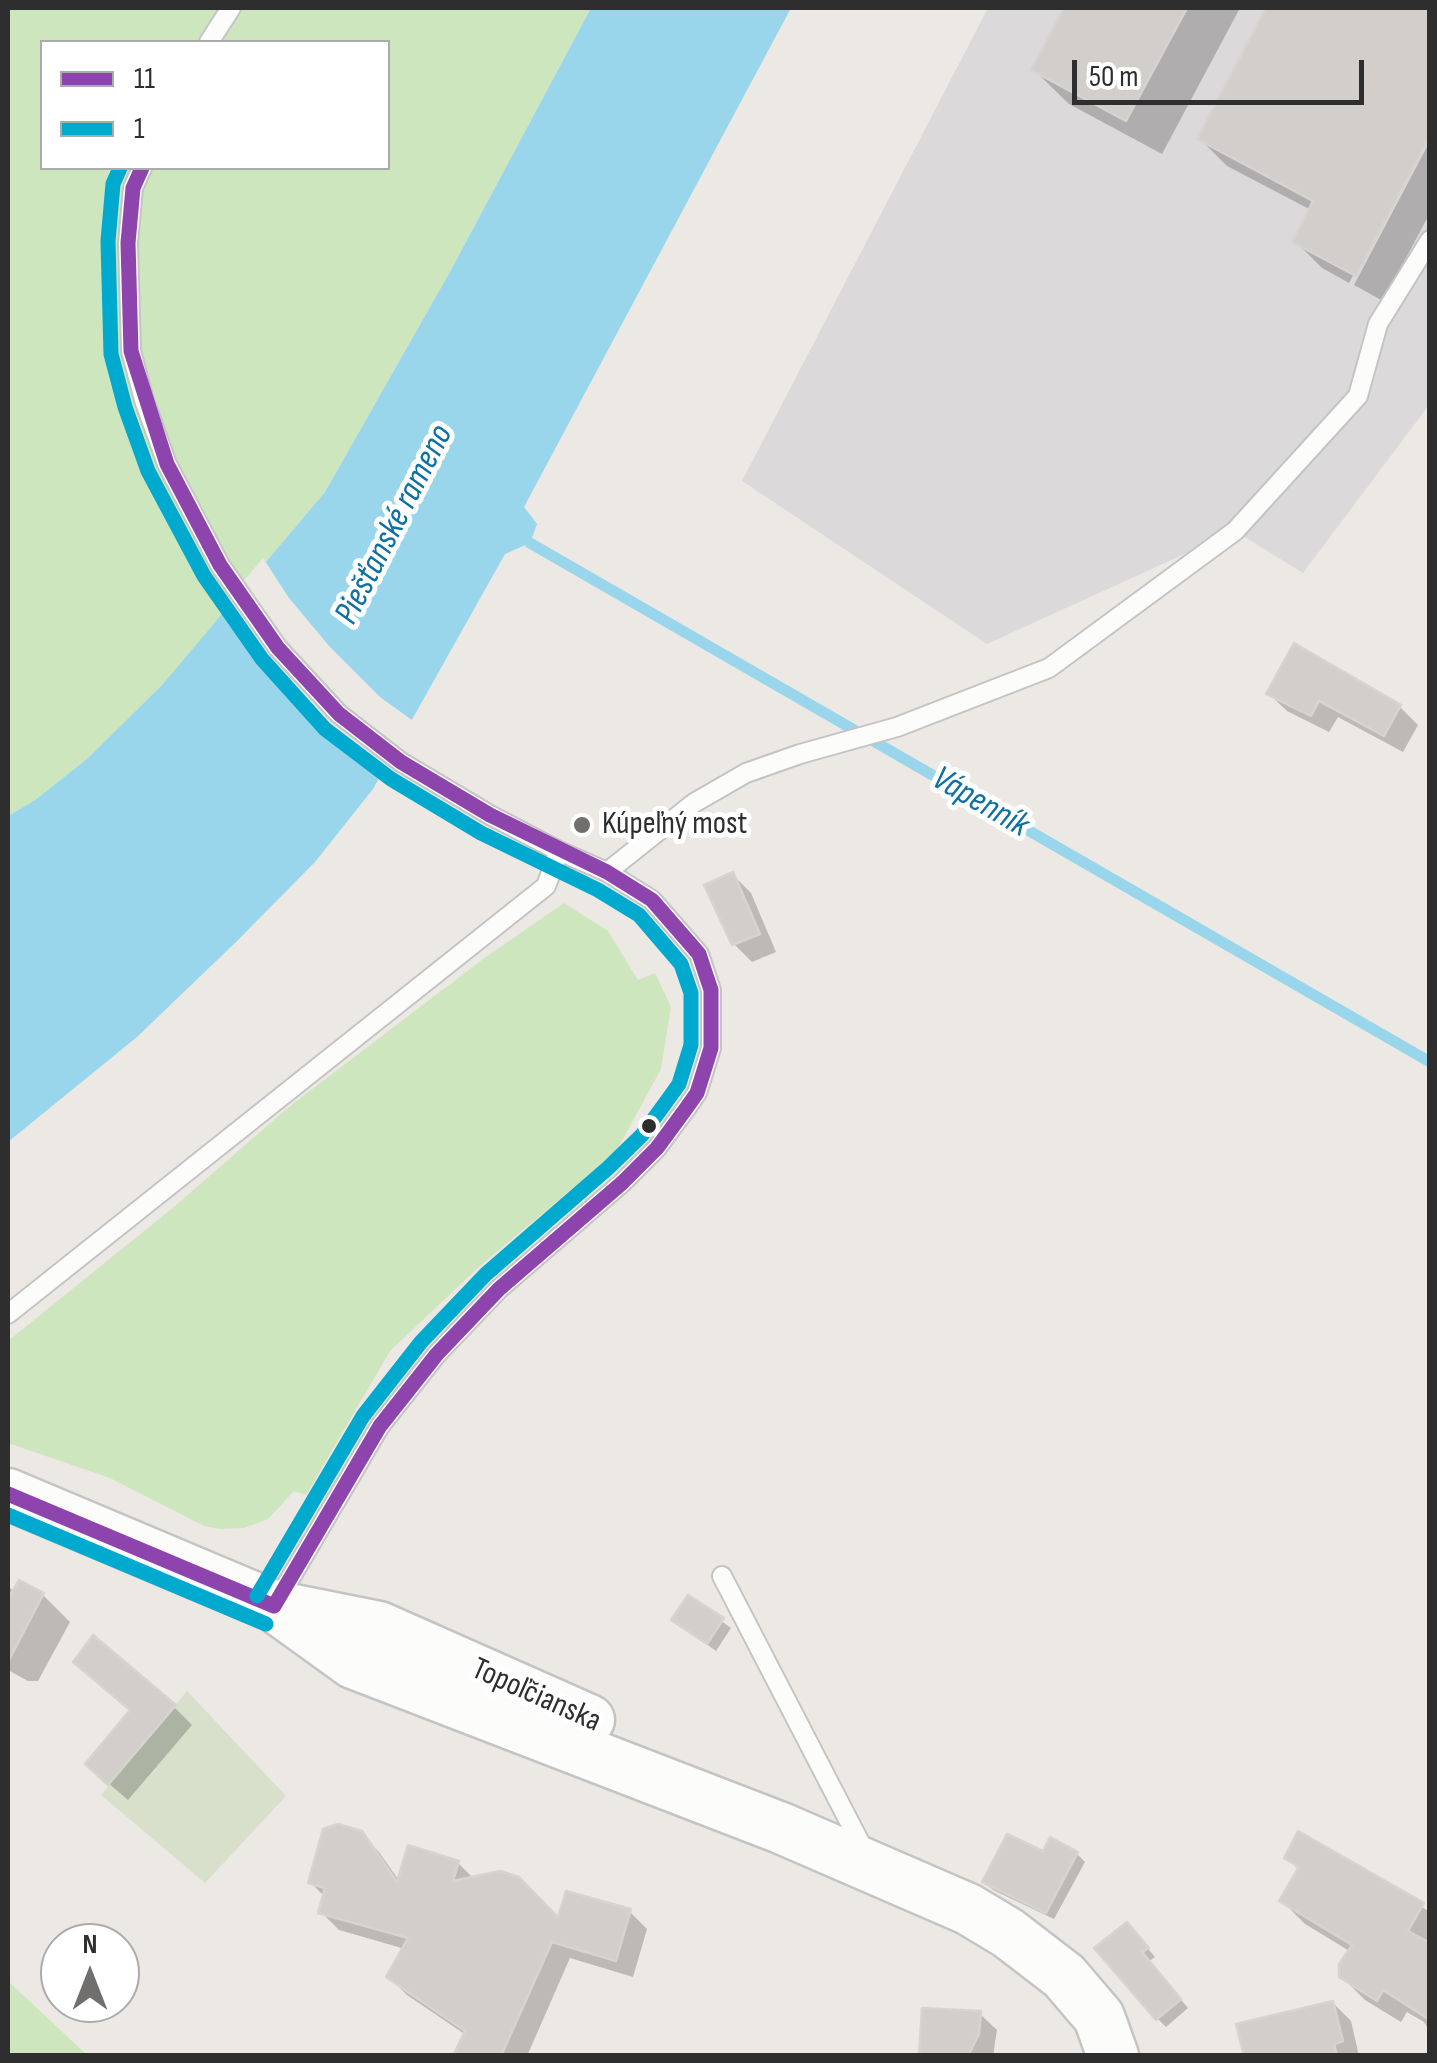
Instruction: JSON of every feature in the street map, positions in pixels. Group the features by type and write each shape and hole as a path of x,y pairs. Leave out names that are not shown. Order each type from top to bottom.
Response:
{"main road":[{"name":"Topoľčianska","path":"8,1494 274,1606 379,1627 646,1746 780,1828 968,1909 1008,1933 1064,1976 1099,2017 1114,2055"}],"lane":[{"path":"210,40 231,8"},
{"path":"141,170 133,188 128,274 131,351 142,396 168,464 220,566 278,648 339,714 401,762 652,900 699,954 706,970 713,1020 711,1048 696,1093 657,1148 622,1184 499,1289 437,1354 380,1426 274,1606"},
{"path":"607,872 694,803 746,773 896,727 1049,668 1235,531 1358,396 1378,324 1430,240"},
{"path":"8,1314 546,886 559,851"},
{"path":"722,1576 872,1866"}],"shaded area":[{"path":"988,8 1429,8 1429,405 1303,573 1235,531 987,644 742,481"}],"green space":[{"path":"8,8 591,8 451,270 325,492 162,685 87,759 8,816"},
{"path":"564,903 608,931 638,980 655,973 671,1007 661,1069 616,1152 480,1266 390,1351 306,1495 294,1491 268,1519 244,1528 220,1529 204,1526 110,1478 8,1443 8,1341 175,1206 290,1106 483,959"},
{"path":"187,1691 286,1796 205,1883 101,1795"},
{"path":"8,1981 40,2011 40,2023 53,2023 87,2055 8,2055"}],"water":[{"name":"Piešťanské rameno","path":"591,8 791,8 524,507 537,524 530,543 505,554 373,789 315,862 236,942 137,1037 8,1142 8,816 87,759 162,685 325,492 451,270"}],"pier":[{"path":"263,558 289,598 330,647 380,697 416,723 383,780 338,746 294,702 219,610"}],"building":[{"path":"1064,8 1187,8 1126,121 1031,70"},
{"path":"1266,8 1430,8 1430,136 1356,276 1292,242 1313,201 1197,139"},
{"path":"1294,643 1401,705 1384,736 1319,701 1311,716 1266,694"},
{"path":"733,872 760,934 732,945 704,885"},
{"path":"19,1580 44,1593 8,1662 8,1599"},
{"path":"688,1595 724,1618 707,1644 671,1620"},
{"path":"93,1635 176,1705 108,1785 85,1764 130,1710 73,1662"},
{"path":"338,1824 362,1831 397,1882 408,1845 459,1861 453,1881 500,1871 519,1877 558,1917 566,1891 631,1909 616,1961 552,1942 501,2056 453,2056 465,2031 386,1977 408,1938 318,1913 325,1888 308,1883 323,1829"},
{"path":"1298,1831 1424,1903 1408,1931 1430,1943 1430,2020 1383,1990 1377,2001 1339,1977 1339,1964 1352,1945 1279,1901 1299,1867 1284,1858"},
{"path":"1007,1834 1043,1851 1050,1837 1078,1852 1046,1913 982,1882"},
{"path":"1127,1922 1149,1948 1142,1952 1181,1999 1156,2020 1094,1948"},
{"path":"1333,2001 1343,2041 1334,2044 1337,2056 1244,2056 1236,2024"},
{"path":"922,2008 981,2011 979,2034 968,2056 919,2056"}],"waterway":[{"name":"Vápenník","path":"530,543 1430,1062"}],"transit line":[{"name":"1","path":"119,170 113,184 108,241 111,354 148,471 204,576 262,659 325,729 391,779 481,833 598,890 639,915 681,964 691,993 691,1045 679,1084 669,1098 642,1135 486,1274 421,1342 363,1416 257,1596"},
{"name":"11","path":"141,170 133,188 128,243 131,351 167,464 220,565 278,648 339,714 401,762 490,815 607,872 652,900 699,954 711,990 711,1048 697,1093 685,1110 657,1148 622,1183 499,1289 437,1354 380,1426 274,1606"},
{"name":"11","path":"8,1494 274,1606"},
{"name":"1","path":"8,1515 266,1624"}],"place":[{"name":"Kúpeľný most","path":"582,825"}]}
